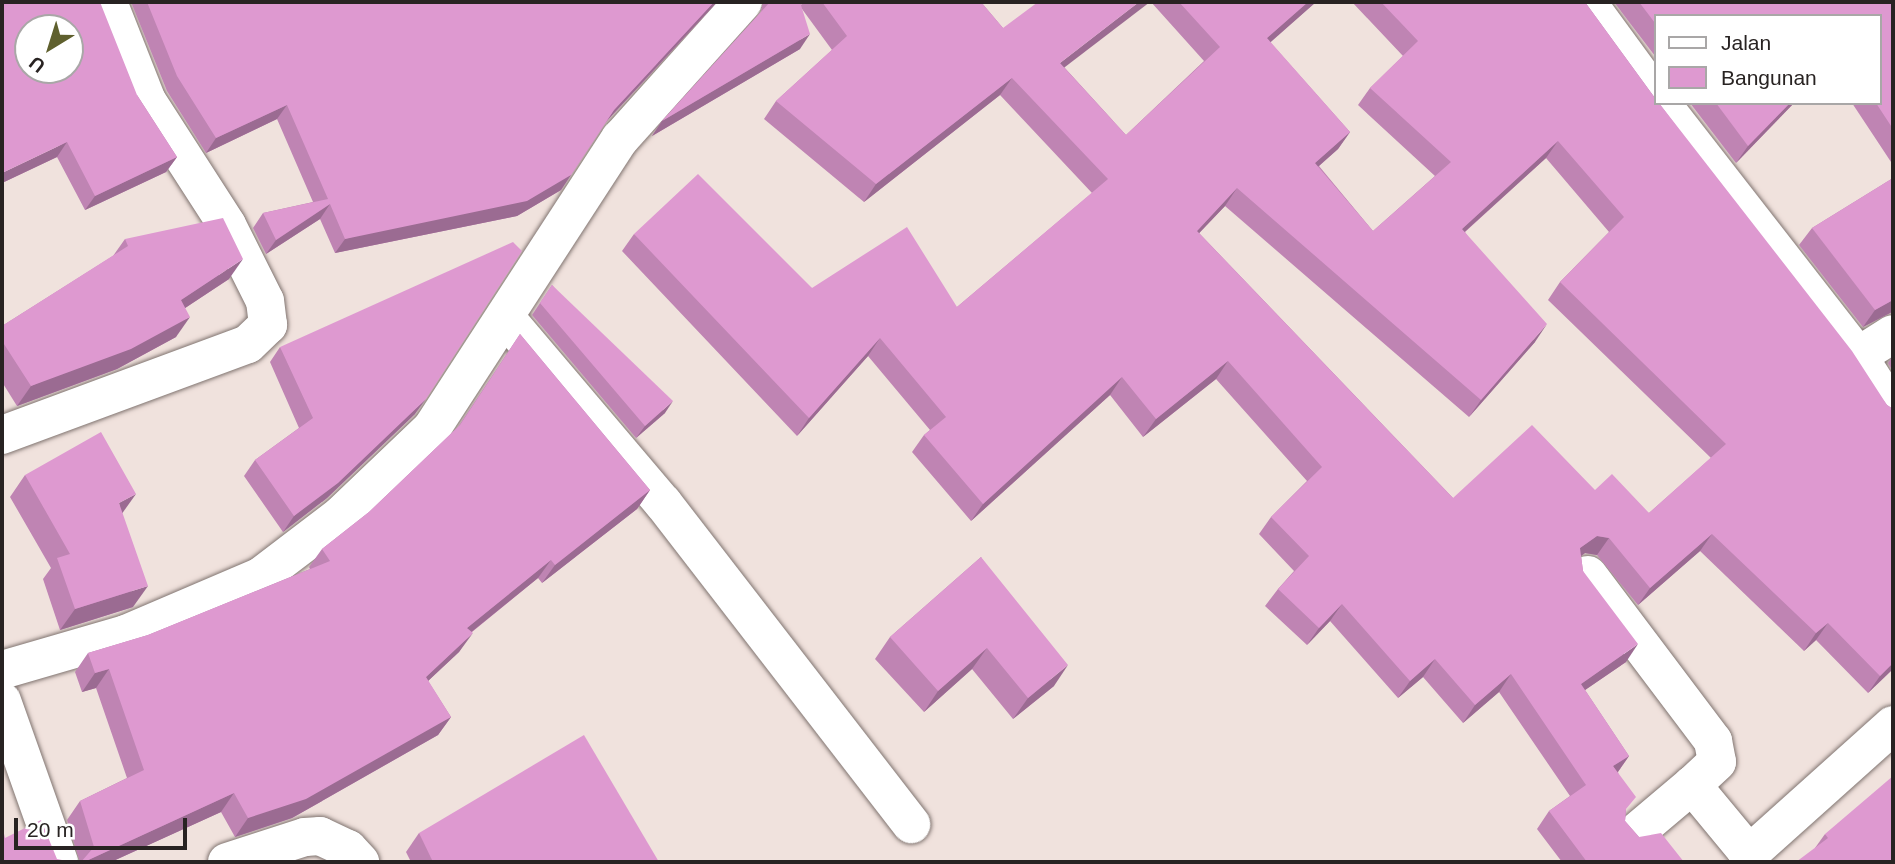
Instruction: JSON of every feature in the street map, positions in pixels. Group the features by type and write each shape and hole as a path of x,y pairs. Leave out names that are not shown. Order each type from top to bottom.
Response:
{"street":[{"path":"2,435 248,344 268,325 265,301 227,225 147,101 108,2"},
{"path":"2,670 127,634 261,576 341,515 432,428 620,139 743,2"},
{"path":"1587,2 1654,94"},
{"path":"1663,105 1858,356 1893,411"},
{"path":"505,317 663,503 911,824"},
{"path":"1858,356 1893,334"},
{"path":"1588,575 1713,741 1717,762 1634,834"},
{"path":"2,701 59,862"},
{"path":"1692,785 1735,843 1745,849 1756,848 1893,725"},
{"path":"227,862 305,837 320,836 348,849 360,862"}],"building":[{"path":"2,2 100,2 137,95 177,157 95,196 67,142 2,173"},
{"path":"147,2 714,2 614,110 571,175 527,201 345,239 330,204 276,240 263,213 328,199 287,105 216,138 177,76"},
{"path":"770,2 800,2 810,34 662,121"},
{"path":"822,2 981,2 1003,28 1038,2 1139,2 1060,63 1126,135 1220,47 1179,2 1308,2 1267,38 1350,132 1315,163 1373,231 1451,162 1370,88 1418,41 1381,2 1585,2 1654,97 1654,105 1661,105 1852,351 1887,405 1893,409 1893,663 1880,676 1828,623 1816,633 1712,534 1650,588 1609,538 1597,536 1580,548 1583,571 1638,644 1581,684 1629,756 1613,766 1636,797 1626,809 1625,821 1639,837 1661,833 1684,862 1587,862 1549,811 1586,785 1511,674 1475,705 1435,659 1410,681 1342,604 1319,628 1278,589 1309,556 1271,517 1322,467 1228,361 1156,419 1122,377 983,504 924,435 946,417 880,338 809,418 634,234 698,174 812,288 907,227 957,307 1108,179 1012,78 876,184 776,101 847,36","holes":["1558,141 1624,217 1560,282 1726,444 1649,513 1612,474 1595,490 1532,425 1453,498 1197,231 1237,188 1481,400 1547,324 1462,229"]},
{"path":"1639,2 1893,2 1893,129 1877,105 1881,105 1881,14 1654,14 1654,22"},
{"path":"1717,105 1788,105 1748,146"},
{"path":"1893,178 1893,300 1875,310 1812,228"},
{"path":"223,218 243,259 181,300 190,317 131,349 31,386 2,341 2,326 128,246 125,239"},
{"path":"513,242 522,251 426,399 338,483 294,516 255,460 313,418 280,347"},
{"path":"552,285 673,401 645,426 540,303"},
{"path":"520,334 650,490 555,565 551,560 467,628 473,633 426,677 451,717 306,799 248,818 234,793 81,862 94,847 80,801 144,770 109,669 95,673 88,653 148,635 330,561 322,549 369,512 460,425"},
{"path":"101,432 136,494 119,503 148,586 75,609 57,558 70,554 25,475"},
{"path":"981,557 1068,665 1028,698 987,648 938,691 890,637"},
{"path":"584,735 659,862 433,862 419,833"},
{"path":"1893,776 1893,862 1796,862 1828,838 1825,834"},
{"path":"41,820 57,859 72,862 2,862 2,825 5,838"}]}
